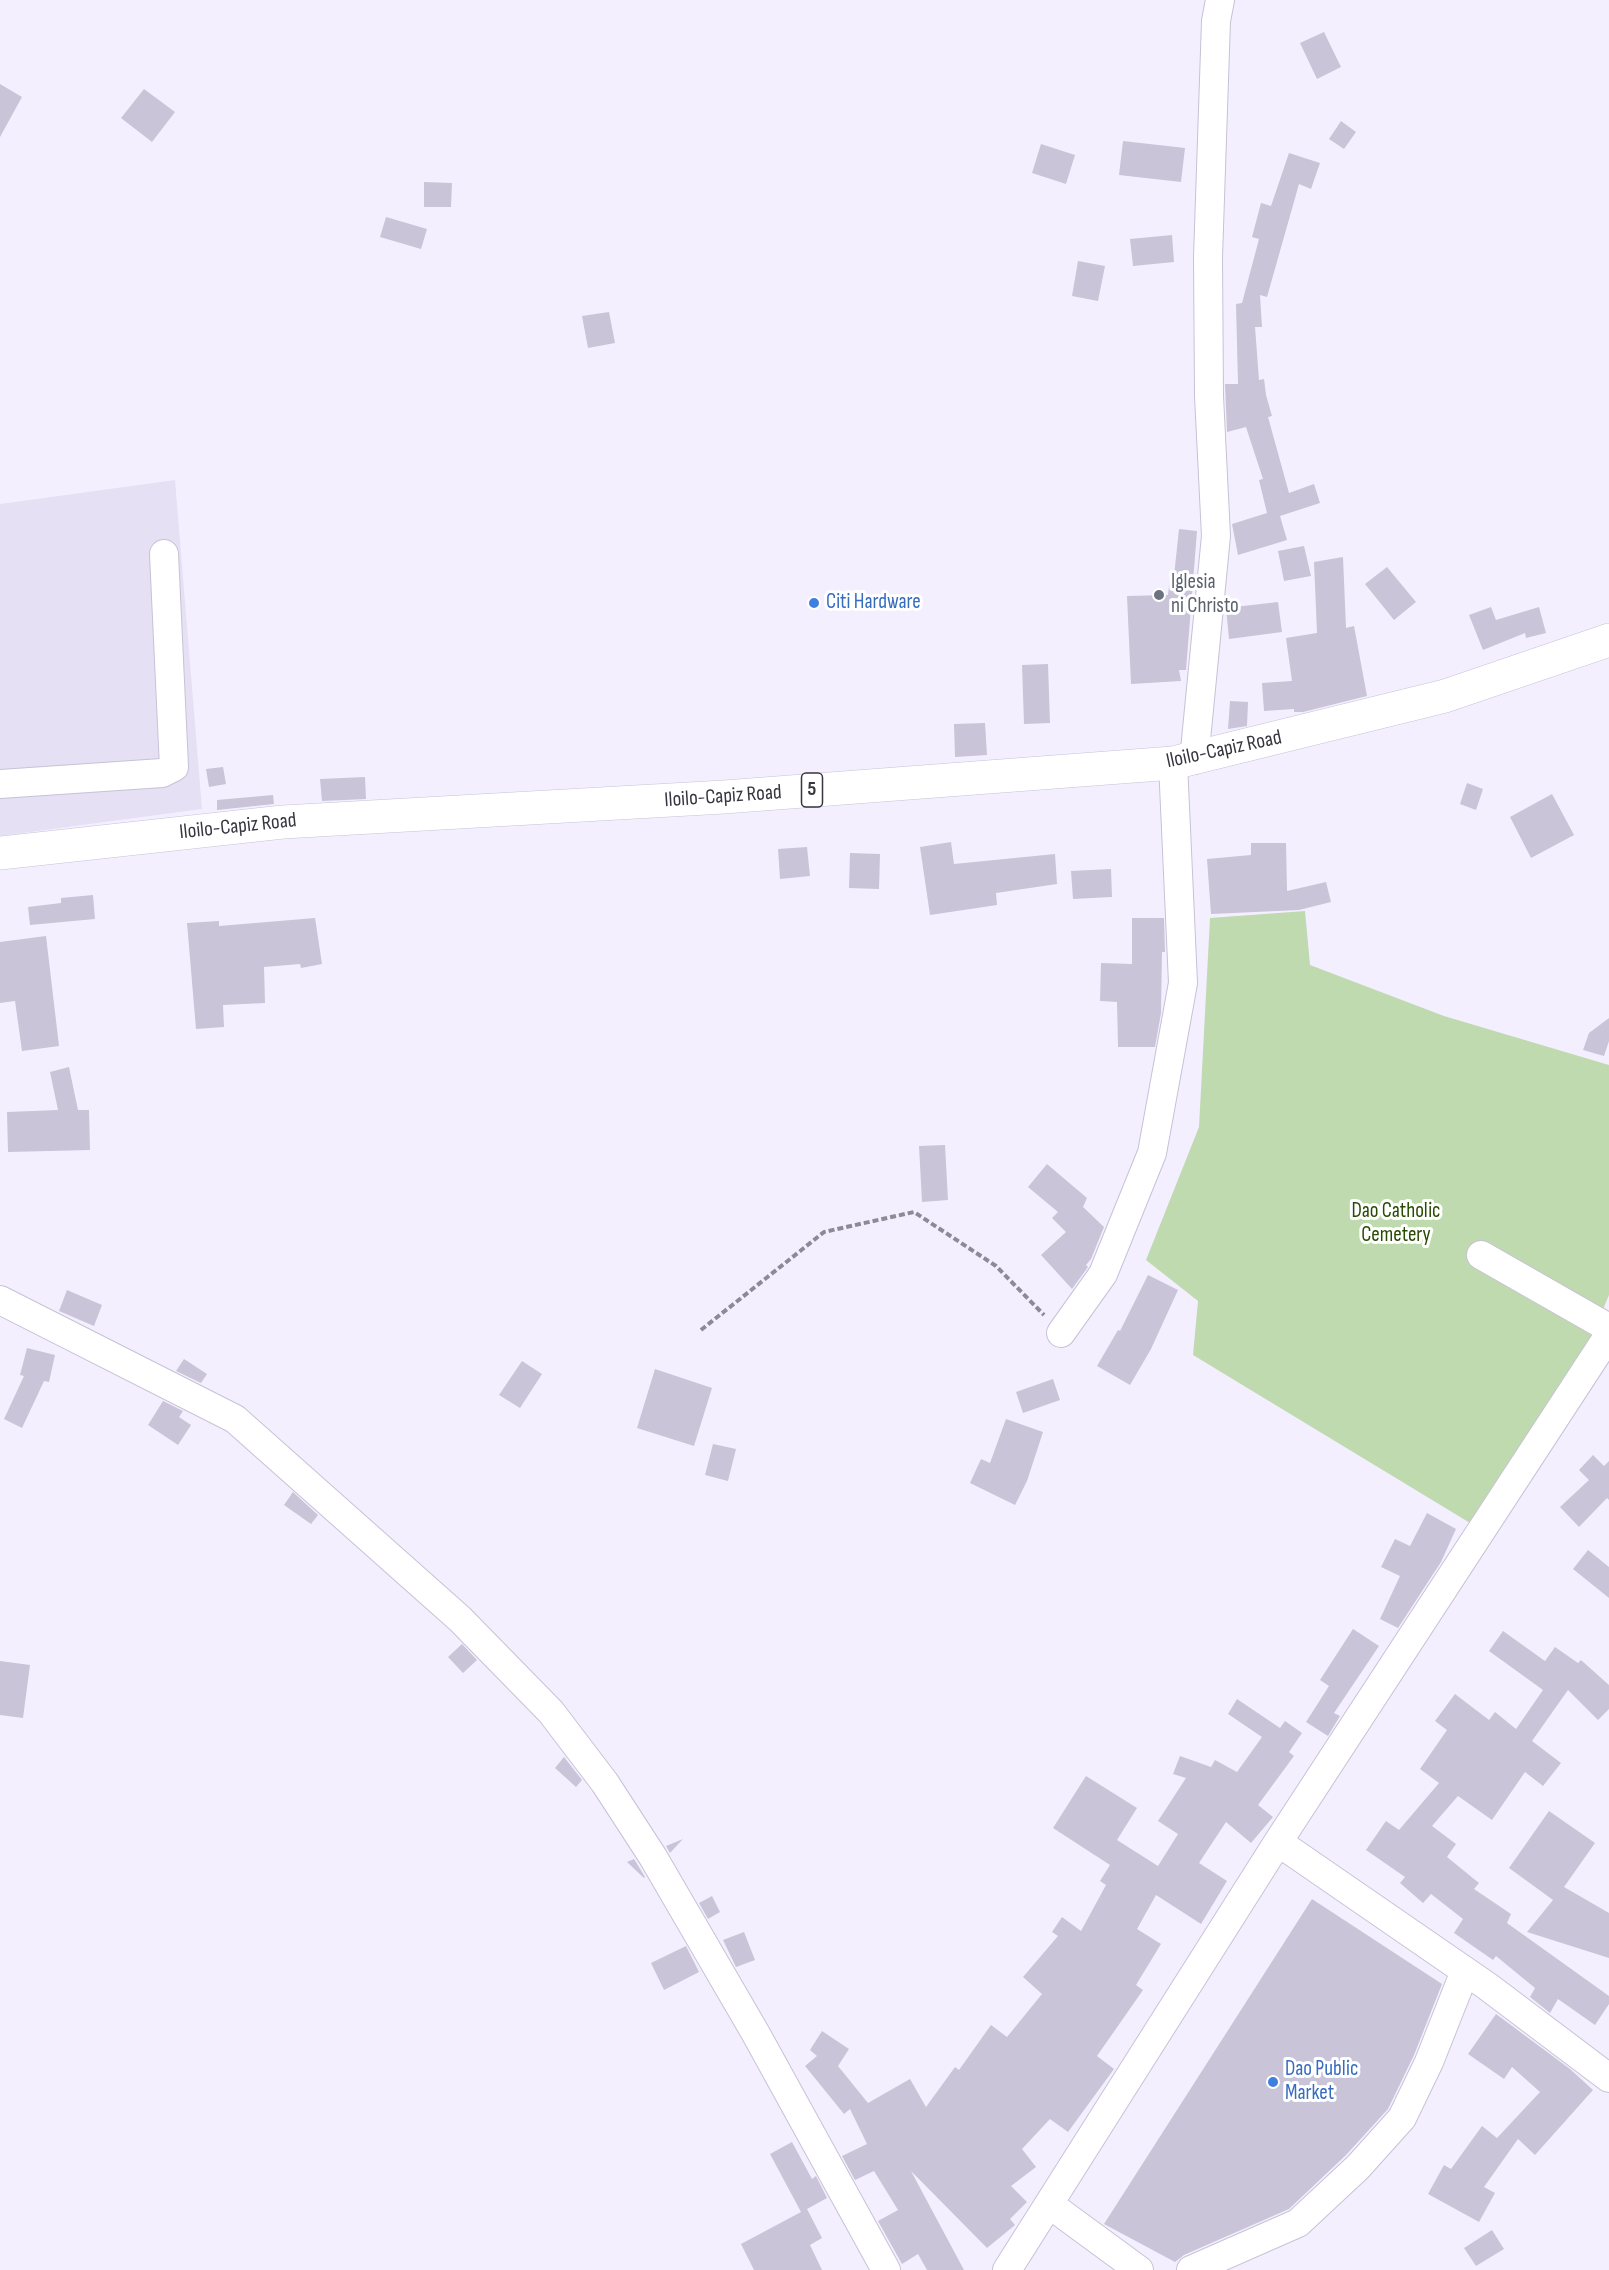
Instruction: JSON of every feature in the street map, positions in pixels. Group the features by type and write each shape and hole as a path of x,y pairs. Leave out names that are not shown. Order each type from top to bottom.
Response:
{"highway":[{"name":"Iloilo-Capiz Road","path":"0,854 284,822 724,797 1183,761 1445,696 1609,640"}],"street":[{"path":"1061,1333 1103,1274 1152,1154 1183,983 1183,761 1216,536 1209,396 1208,257 1216,21 1220,0"},
{"path":"0,784 162,773 174,767 164,555"},
{"path":"1481,1255 1609,1328"},
{"path":"0,1300 235,1419 460,1619 551,1712 605,1783 653,1857 756,2034 886,2270"},
{"path":"1007,2270 1278,1842 1609,1335"},
{"path":"1278,1842 1465,1971 1609,2078"},
{"path":"1191,2270 1298,2223 1358,2167 1402,2118 1429,2062 1465,1971"},
{"path":"1048,2204 1140,2270"}],"path":[{"path":"701,1330 824,1232 914,1212 996,1266 1061,1333"}],"shaded area":[{"path":"175,480 202,809 0,836 0,504"}],"green space":[{"name":"Dao Catholic Cemetery","path":"1305,911 1310,965 1444,1016 1609,1065 1609,1295 1592,1336 1475,1526 1193,1355 1198,1301 1146,1260 1199,1127 1210,918"}],"building":[{"path":"1324,32 1341,67 1317,79 1300,43"},
{"path":"0,84 22,97 0,137"},
{"path":"144,89 175,112 152,142 121,118"},
{"path":"1341,121 1356,132 1344,149 1329,139"},
{"path":"1123,141 1185,148 1181,182 1119,175"},
{"path":"1041,144 1075,155 1066,184 1032,173"},
{"path":"1289,153 1320,163 1311,189 1299,184 1267,297 1260,295 1262,327 1255,327 1259,380 1264,379 1272,416 1268,417 1289,493 1314,484 1320,503 1280,516 1287,540 1238,555 1232,524 1267,513 1259,480 1263,479 1246,427 1227,432 1225,384 1238,384 1236,304 1242,303 1259,239 1252,237 1261,203 1271,206"},
{"path":"424,182 452,183 451,207 424,207"},
{"path":"386,217 427,229 421,249 380,237"},
{"path":"1172,235 1174,262 1133,266 1130,239"},
{"path":"1078,261 1105,266 1098,301 1072,296"},
{"path":"609,312 615,343 588,348 582,316"},
{"path":"1179,529 1197,531 1186,670 1179,670 1181,681 1131,684 1127,596 1168,595 1170,576 1174,576"},
{"path":"1304,546 1311,576 1284,581 1278,551"},
{"path":"1343,557 1346,628 1354,626 1367,696 1303,712 1294,712 1294,709 1264,711 1262,683 1292,681 1286,638 1317,633 1314,562"},
{"path":"1387,567 1416,602 1394,620 1365,584"},
{"path":"1278,602 1282,632 1229,639 1226,608"},
{"path":"1491,607 1496,620 1539,607 1546,633 1526,638 1525,633 1483,650 1469,615"},
{"path":"1048,664 1050,723 1024,724 1022,665"},
{"path":"1230,701 1248,702 1247,726 1228,729"},
{"path":"985,723 987,755 955,757 954,724"},
{"path":"223,767 226,784 209,787 206,769"},
{"path":"365,777 366,799 322,801 320,779"},
{"path":"1467,783 1483,789 1476,810 1460,804"},
{"path":"1552,794 1574,835 1531,858 1510,817"},
{"path":"273,795 274,804 217,810 217,800"},
{"path":"951,842 954,864 1055,854 1057,884 996,893 997,905 930,915 920,847"},
{"path":"1251,843 1286,843 1287,891 1326,882 1331,902 1299,910 1211,914 1207,859 1251,855"},
{"path":"807,847 810,876 780,879 778,849"},
{"path":"850,853 880,854 879,889 849,888"},
{"path":"1111,869 1112,897 1073,899 1071,871"},
{"path":"93,895 95,919 30,925 28,907 61,903 61,898"},
{"path":"315,918 322,964 301,968 300,964 264,967 265,1003 223,1005 224,1027 196,1029 187,923 219,921 219,926"},
{"path":"1132,918 1164,918 1165,952 1162,952 1161,1013 1155,1047 1118,1047 1117,1002 1100,1001 1101,963 1132,964"},
{"path":"46,936 59,1046 22,1051 15,1001 0,1003 0,942"},
{"path":"1609,1018 1609,1041 1604,1056 1583,1050 1589,1033"},
{"path":"69,1067 78,1110 89,1110 90,1150 8,1152 7,1112 58,1110 50,1072"},
{"path":"945,1145 948,1200 922,1202 919,1146"},
{"path":"1047,1164 1087,1198 1083,1207 1104,1227 1091,1259 1086,1265 1088,1267 1072,1289 1041,1255 1066,1232 1052,1218 1058,1212 1028,1187"},
{"path":"1148,1275 1178,1290 1151,1349 1130,1385 1097,1366 1118,1330 1120,1331"},
{"path":"67,1290 102,1305 94,1326 59,1311"},
{"path":"27,1348 55,1355 49,1382 44,1381 22,1428 4,1419 24,1376 20,1375"},
{"path":"184,1359 207,1374 201,1383 176,1371"},
{"path":"522,1361 542,1374 520,1408 499,1395"},
{"path":"655,1369 712,1388 694,1446 637,1428"},
{"path":"1053,1379 1060,1400 1023,1413 1016,1392"},
{"path":"163,1401 183,1411 179,1417 191,1425 178,1445 148,1425"},
{"path":"1006,1419 1043,1432 1027,1481 1015,1505 970,1483 981,1459 990,1463"},
{"path":"713,1444 736,1449 728,1481 705,1475"},
{"path":"1593,1455 1604,1466 1609,1461 1609,1500 1607,1498 1579,1527 1560,1507 1589,1480 1579,1470"},
{"path":"293,1492 318,1515 311,1524 284,1505"},
{"path":"1427,1513 1456,1529 1441,1562 1398,1628 1380,1619 1400,1576 1381,1567 1395,1539 1410,1546"},
{"path":"1588,1550 1609,1567 1609,1598 1573,1569"},
{"path":"1353,1629 1379,1646 1334,1713 1340,1716 1328,1736 1306,1722 1329,1686 1320,1680"},
{"path":"1503,1631 1545,1661 1555,1647 1578,1663 1581,1660 1609,1685 1609,1709 1598,1720 1568,1690 1532,1741 1561,1763 1543,1786 1525,1772 1492,1820 1458,1796 1432,1826 1456,1844 1447,1857 1479,1883 1474,1889 1511,1914 1507,1923 1609,1996 1609,2004 1595,2025 1558,1999 1550,2013 1530,1997 1535,1988 1496,1956 1493,1960 1454,1933 1463,1919 1431,1894 1423,1903 1400,1883 1405,1877 1366,1850 1386,1821 1399,1830 1439,1783 1420,1769 1447,1730 1435,1721 1455,1694 1489,1720 1495,1712 1516,1729 1543,1690 1489,1651"},
{"path":"462,1644 477,1660 463,1673 448,1657"},
{"path":"0,1661 30,1665 23,1718 0,1715"},
{"path":"1237,1699 1280,1728 1285,1721 1302,1733 1289,1752 1294,1756 1258,1805 1273,1817 1251,1843 1226,1822 1199,1863 1227,1881 1201,1924 1156,1895 1137,1929 1161,1944 1136,1985 1143,1990 1097,2056 1114,2069 1068,2132 1050,2119 1022,2149 1036,2167 1011,2186 1027,2202 1010,2219 1015,2225 987,2248 911,2171 964,2270 927,2270 918,2254 902,2264 878,2221 898,2210 874,2171 855,2180 842,2156 867,2144 850,2109 844,2114 805,2066 817,2056 810,2050 822,2031 849,2049 838,2066 868,2103 910,2079 926,2107 955,2067 959,2070 991,2025 1007,2037 1042,1994 1023,1977 1058,1936 1052,1932 1062,1917 1081,1931 1106,1885 1100,1881 1110,1865 1053,1828 1086,1776 1137,1808 1117,1840 1158,1866 1178,1834 1158,1821 1186,1778 1173,1774 1180,1756 1211,1767 1215,1760 1237,1772 1262,1737 1228,1714"},
{"path":"564,1757 582,1780 576,1787 555,1768"},
{"path":"1549,1811 1595,1843 1564,1887 1609,1913 1609,1958 1527,1932 1553,1900 1509,1868"},
{"path":"683,1839 670,1853 666,1846"},
{"path":"634,1859 645,1877 644,1878 627,1862"},
{"path":"712,1896 720,1912 708,1919 699,1903"},
{"path":"1312,1899 1442,1984 1414,2055 1388,2109 1346,2155 1289,2209 1184,2255 1175,2262 1104,2224"},
{"path":"744,1932 755,1960 736,1967 723,1940"},
{"path":"686,1946 699,1972 664,1990 651,1963"},
{"path":"1496,2014 1570,2069 1593,2090 1535,2155 1518,2139 1484,2187 1495,2193 1479,2222 1428,2194 1444,2165 1451,2169 1482,2126 1497,2138 1540,2092 1512,2067 1504,2079 1468,2054"},
{"path":"792,2142 812,2179 816,2176 827,2198 807,2209 822,2238 810,2245 822,2270 754,2270 741,2244 801,2212 770,2154"},
{"path":"1492,2230 1504,2249 1476,2266 1464,2248"}],"place":[{"name":"Iglesia ni Christo","path":"1159,595"},
{"name":"Citi Hardware","path":"814,603"},
{"name":"Dao Public Market","path":"1273,2082"}]}
